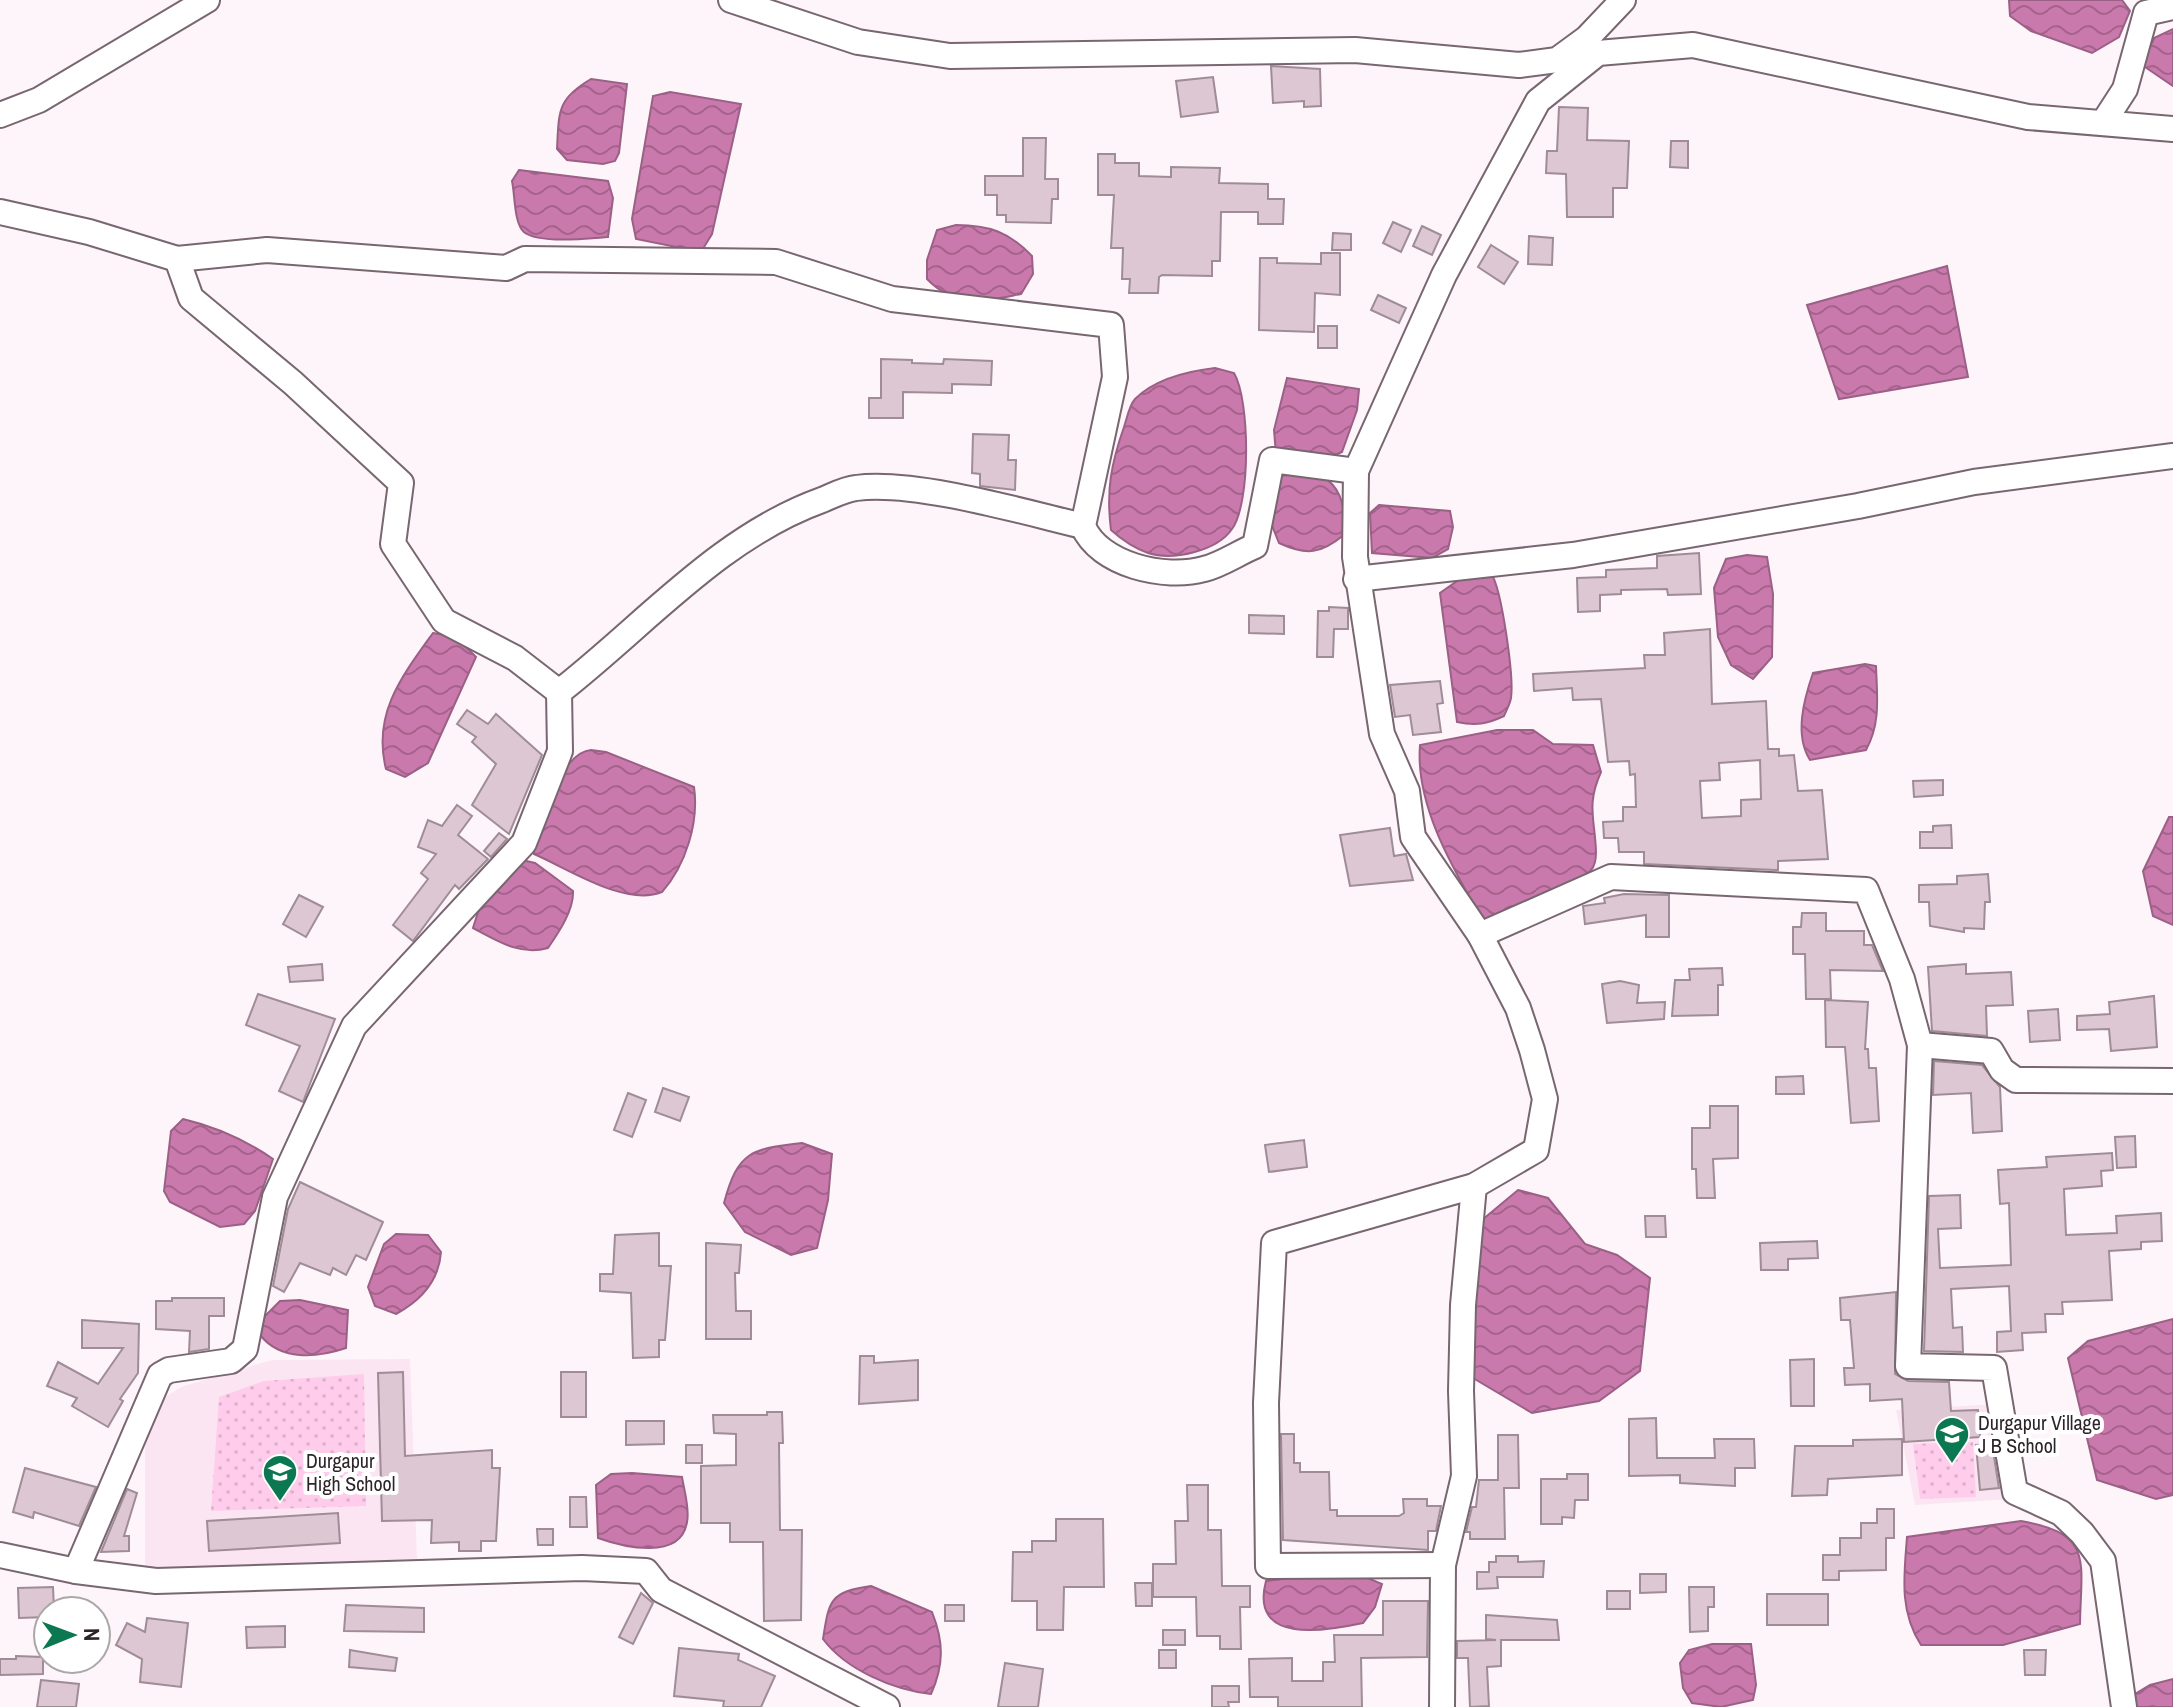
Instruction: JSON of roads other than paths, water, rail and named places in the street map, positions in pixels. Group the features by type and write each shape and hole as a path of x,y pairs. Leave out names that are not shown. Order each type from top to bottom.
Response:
{"street":[{"path":"0,115 39,100 207,0"},
{"path":"731,0 858,42 950,56 1355,50 1519,65 1557,60 1587,38 1623,0"},
{"path":"2103,123 2125,89 2146,13 2173,7"},
{"path":"1443,1565 1268,1566 1266,1403 1274,1243 1474,1186 1536,1150 1545,1099 1518,1008 1480,935 1413,837 1407,791 1382,734 1356,579 1356,471 1444,275 1538,101 1598,53 1693,45 2028,117 2173,129"},
{"path":"0,212 89,232 177,259 267,250 506,268 525,259 776,262 892,299 1111,325 1115,377 1083,526 1089,541 1143,568 1175,574 1206,569 1255,546 1272,460 1356,471"},
{"path":"177,259 191,298 293,383 401,483 393,544 444,621 515,658 559,692"},
{"path":"1356,579 1573,555 1843,509 1974,482 2173,456"},
{"path":"559,692 599,661 657,606 779,515 855,488 921,493 1083,526"},
{"path":"76,1571 160,1375 169,1370 231,1361 245,1349 275,1197 354,1026 524,843 560,751 559,692"},
{"path":"1480,935 1611,877 1866,890 1902,979 1920,1045 1908,1366 1994,1368 2015,1492 2061,1513 2103,1561 2124,1707"},
{"path":"1920,1045 1991,1051 2002,1070 2016,1080 2173,1081"},
{"path":"1442,1707 1443,1565 1464,1476 1462,1333 1474,1186"},
{"path":"0,1555 76,1571 156,1581 582,1568 646,1571 661,1590 887,1707"}],"water":[{"path":"2009,0 2122,0 2130,11 2119,37 2092,53 2031,31 2010,16"},
{"path":"2173,29 2173,86 2142,65 2154,38"},
{"path":"591,79 627,84 619,153 615,161 603,164 567,160 557,149 562,107 572,93"},
{"path":"670,92 741,104 712,234 701,252 636,239 632,219 653,96"},
{"path":"519,170 608,181 613,198 608,237 563,240 528,235 519,225 515,207 512,181"},
{"path":"956,225 979,226 998,232 1015,241 1032,256 1033,274 1021,294 983,300 960,299 938,289 927,279 927,260 937,230"},
{"path":"1947,266 1968,377 1839,399 1807,305"},
{"path":"1215,368 1234,373 1243,405 1245,475 1238,516 1225,537 1205,548 1182,555 1148,553 1111,530 1111,478 1130,409 1143,392 1162,381"},
{"path":"1287,378 1359,389 1357,410 1342,452 1331,457 1276,454 1274,430"},
{"path":"1310,473 1329,481 1340,495 1345,534 1328,546 1306,551 1279,543 1271,523 1278,476"},
{"path":"1379,505 1450,511 1453,527 1448,549 1432,558 1372,553 1370,513"},
{"path":"1747,555 1767,557 1773,594 1772,657 1753,679 1731,665 1718,637 1714,588 1726,559"},
{"path":"1491,573 1506,634 1511,672 1510,700 1504,716 1498,719 1476,724 1457,722 1440,593 1460,579"},
{"path":"433,633 456,637 476,657 428,763 405,777 386,769 383,731 401,680"},
{"path":"1865,664 1876,666 1877,699 1874,730 1866,750 1810,760 1802,740 1802,728 1804,705 1813,673"},
{"path":"1497,730 1533,730 1553,744 1593,745 1601,772 1593,803 1596,856 1591,870 1572,883 1483,921 1449,859 1430,814 1420,768 1420,745"},
{"path":"591,750 606,752 694,787 694,814 689,842 678,869 662,892 647,895 614,891 534,854 539,827 551,793 569,763"},
{"path":"2169,817 2173,817 2173,925 2153,916 2143,871"},
{"path":"522,860 535,863 573,891 568,913 548,948 519,949 473,928 479,909"},
{"path":"183,1119 230,1134 273,1159 255,1211 244,1224 220,1227 170,1202 164,1191 171,1131"},
{"path":"802,1143 832,1154 828,1200 817,1248 791,1255 745,1232 724,1203 735,1173 749,1156 770,1148"},
{"path":"1518,1190 1548,1198 1585,1244 1617,1255 1650,1278 1640,1371 1599,1401 1532,1413 1473,1378 1475,1297 1482,1220"},
{"path":"396,1234 428,1235 441,1252 436,1272 427,1289 396,1314 375,1306 368,1287 384,1244"},
{"path":"300,1300 348,1310 346,1348 323,1354 300,1355 278,1349 260,1335 264,1317 280,1301"},
{"path":"2173,1319 2173,1495 2156,1499 2097,1480 2068,1358 2088,1341"},
{"path":"611,1474 682,1477 688,1517 682,1534 674,1542 650,1548 598,1538 596,1485"},
{"path":"2021,1521 2045,1527 2072,1542 2081,1567 2080,1624 2003,1645 1921,1645 1906,1606 1907,1537"},
{"path":"1351,1571 1382,1584 1375,1607 1363,1623 1330,1629 1294,1629 1279,1625 1269,1616 1264,1602 1266,1581"},
{"path":"871,1586 932,1612 941,1653 931,1694 872,1677 844,1660 823,1639 827,1615 834,1600 847,1591"},
{"path":"1712,1644 1751,1644 1756,1685 1753,1700 1721,1707 1692,1703 1683,1688 1680,1663 1689,1650"},
{"path":"2173,1679 2173,1707 2131,1707 2130,1697 2150,1685"}],"place":[{"name":"Durgapur Village J B School","path":"1952,1465"},
{"name":"Durgapur High School","path":"280,1503"}]}
